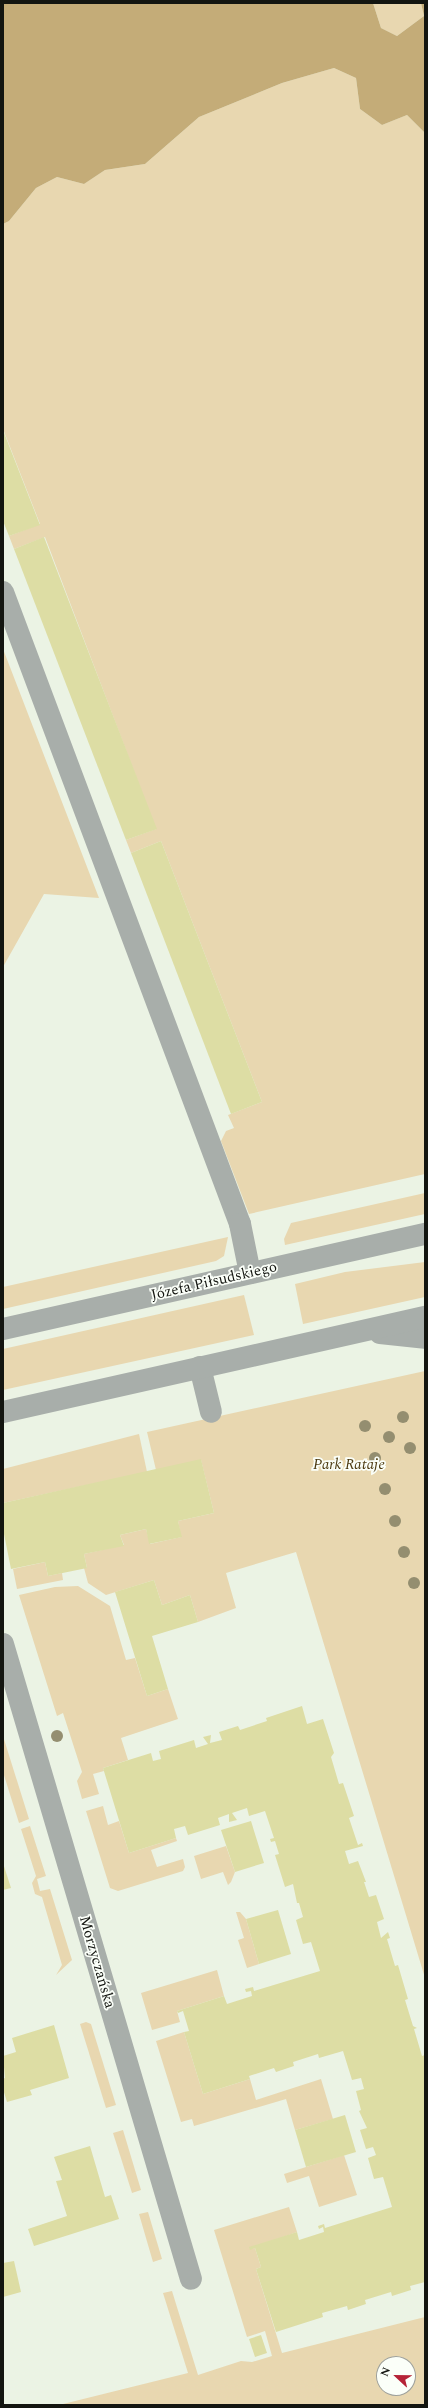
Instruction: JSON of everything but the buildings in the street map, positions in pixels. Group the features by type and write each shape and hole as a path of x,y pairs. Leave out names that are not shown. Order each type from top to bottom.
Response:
{"street":[{"path":"3,592 240,1224 250,1273"},
{"name":"Józefa Piłsudskiego","path":"3,1329 425,1234"},
{"path":"3,1412 425,1317"},
{"path":"360,1332 425,1338"},
{"path":"200,1367 211,1412"},
{"name":"Morzyczańska","path":"3,1644 191,2280"}],"green space":[{"path":"373,3 421,3 424,16 397,36 381,28"},
{"path":"334,68 356,78 360,109 382,125 407,115 425,133 425,1174 249,1214 221,1141 226,1131 234,1128 228,1115 262,1102 161,841 131,853 126,840 156,829 45,537 14,549 9,536 40,524 3,429 3,224 9,221 36,188 57,177 84,184 105,170 145,164 199,117 282,83"},
{"path":"3,649 99,898 44,894 3,967"},
{"path":"425,1193 425,1214 285,1245 284,1239 291,1223"},
{"path":"228,1237 224,1256 216,1261 3,1309 3,1287"},
{"path":"425,1262 425,1297 303,1324 295,1284 345,1272"},
{"path":"244,1295 254,1335 3,1390 3,1349"},
{"name":"Park Rataje","path":"425,1371 425,1978 296,1552 226,1573 236,1608 198,1622 190,1595 162,1605 154,1580 106,1595 88,1583 84,1568 87,1568 84,1554 124,1545 120,1535 146,1529 150,1544 181,1537 178,1521 214,1513 201,1460 156,1470 147,1432"},
{"path":"139,1434 147,1472 3,1503 3,1469"},
{"path":"45,1562 48,1576 62,1573 63,1580 17,1589 13,1569"},
{"path":"78,1586 110,1606 126,1660 135,1658 147,1696 168,1689 178,1719 121,1738 128,1760 103,1768 104,1771 93,1774 99,1794 82,1799 77,1781 82,1772 63,1713 57,1716 19,1595 55,1587"},
{"path":"3,1736 29,1819 19,1823 3,1772"},
{"path":"103,1806 108,1825 119,1821 129,1853 176,1838 177,1841 151,1850 157,1867 183,1859 185,1867 183,1871 118,1891 110,1888 86,1811"},
{"path":"30,1826 46,1876 37,1879 40,1891 50,1889 72,1960 56,1975 62,1965 42,1897 35,1894 32,1883 36,1876 21,1829"},
{"path":"226,1846 235,1872 231,1882 228,1885 223,1872 201,1879 194,1856"},
{"path":"236,1912 240,1912 246,1919 259,1964 247,1968 238,1940 244,1938"},
{"path":"217,1970 224,1996 177,2011 180,2022 152,2030 141,1993"},
{"path":"86,2022 91,2024 116,2105 106,2108 80,2024"},
{"path":"184,2032 203,2094 250,2079 256,2100 321,2079 333,2119 295,2130 286,2099 194,2126 192,2119 181,2122 156,2041"},
{"path":"123,2130 141,2190 132,2193 113,2133"},
{"path":"344,2155 357,2195 319,2207 309,2176 287,2183 284,2174"},
{"path":"289,2207 297,2232 250,2249 255,2248 261,2267 256,2269 282,2353 425,2317 425,2405 59,2405 188,2373 163,2293 172,2291 198,2375 241,2361 252,2362 272,2356 265,2331 247,2337 214,2230"},
{"path":"148,2212 162,2259 153,2262 139,2214"}],"shaded area":[{"path":"3,3 373,3 381,28 397,36 424,16 421,3 425,3 425,133 407,115 382,125 360,109 356,78 334,68 282,83 199,117 145,164 105,170 84,184 57,177 36,188 9,221 3,224"}]}
